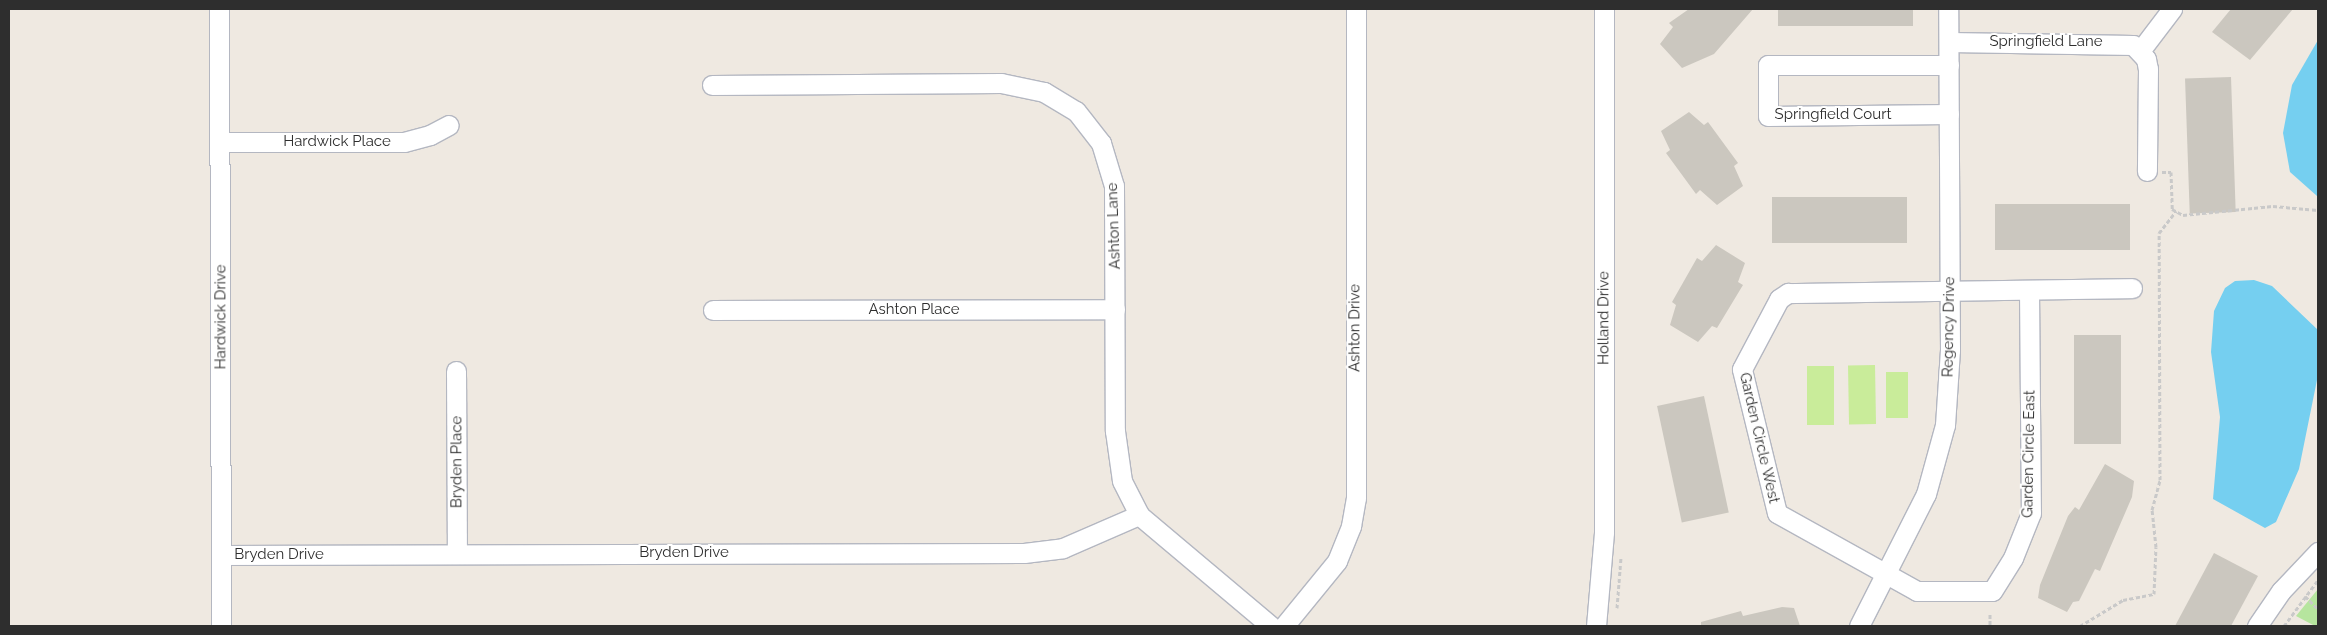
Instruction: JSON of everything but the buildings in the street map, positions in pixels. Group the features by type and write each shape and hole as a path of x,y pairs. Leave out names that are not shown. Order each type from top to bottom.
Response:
{"street":[{"name":"Hardwick Drive","path":"219,9 221,142 221,626"},
{"name":"Ashton Drive","path":"1284,626 1337,561 1355,504 1356,9"},
{"name":"Holland Drive","path":"1596,626 1604,532 1604,9"},
{"name":"Regency Drive","path":"1860,626 1926,494 1940,450 1950,377 1948,9"},
{"path":"2147,171 2148,69 2140,51 2172,9"},
{"name":"Springfield Lane","path":"1949,42 2122,42 2140,51"},
{"name":"Springfield Court","path":"1949,65 1768,65 1768,116 1949,114"},
{"name":"Ashton Lane","path":"712,85 1001,84 1054,97 1091,128 1111,167 1115,198 1118,467 1139,515 1271,626"},
{"name":"Hardwick Place","path":"221,142 404,142 430,135 449,125"},
{"path":"1950,290 2132,288"},
{"name":"Garden Circle West","path":"1887,575 1777,513 1742,368 1779,298 1788,292 1950,290"},
{"name":"Garden Circle East","path":"1887,575 1917,591 1992,591 2013,558 2031,513 2028,290"},
{"name":"Ashton Place","path":"713,310 1115,309"},
{"name":"Bryden Place","path":"456,371 457,553"},
{"name":"Bryden Drive","path":"221,555 1024,553 1063,548 1139,515"},
{"path":"2257,626 2281,591 2318,552"}],"path":[{"path":"2170,172 2169,196 2176,211 2183,216 2273,206 2318,210"},
{"path":"2080,626 2118,602 2154,594 2156,547 2152,510 2160,480 2159,233 2176,211"},
{"path":"2284,626 2318,580"},
{"path":"2299,591 2318,610"},
{"path":"1990,614 1990,626"}],"green space":[{"path":"1848,365 1875,365 1876,424 1849,424"},
{"path":"1807,366 1834,366 1834,425 1807,425"},
{"path":"1886,372 1908,372 1908,418 1886,418"},
{"path":"2318,589 2318,626 2315,626 2296,616"}],"water":[{"path":"2318,40 2317,196 2290,172 2283,133 2292,85"},
{"path":"2254,280 2272,286 2318,330 2318,375 2299,469 2276,522 2265,528 2213,499 2220,417 2211,352 2214,311 2225,288 2235,281"}]}
